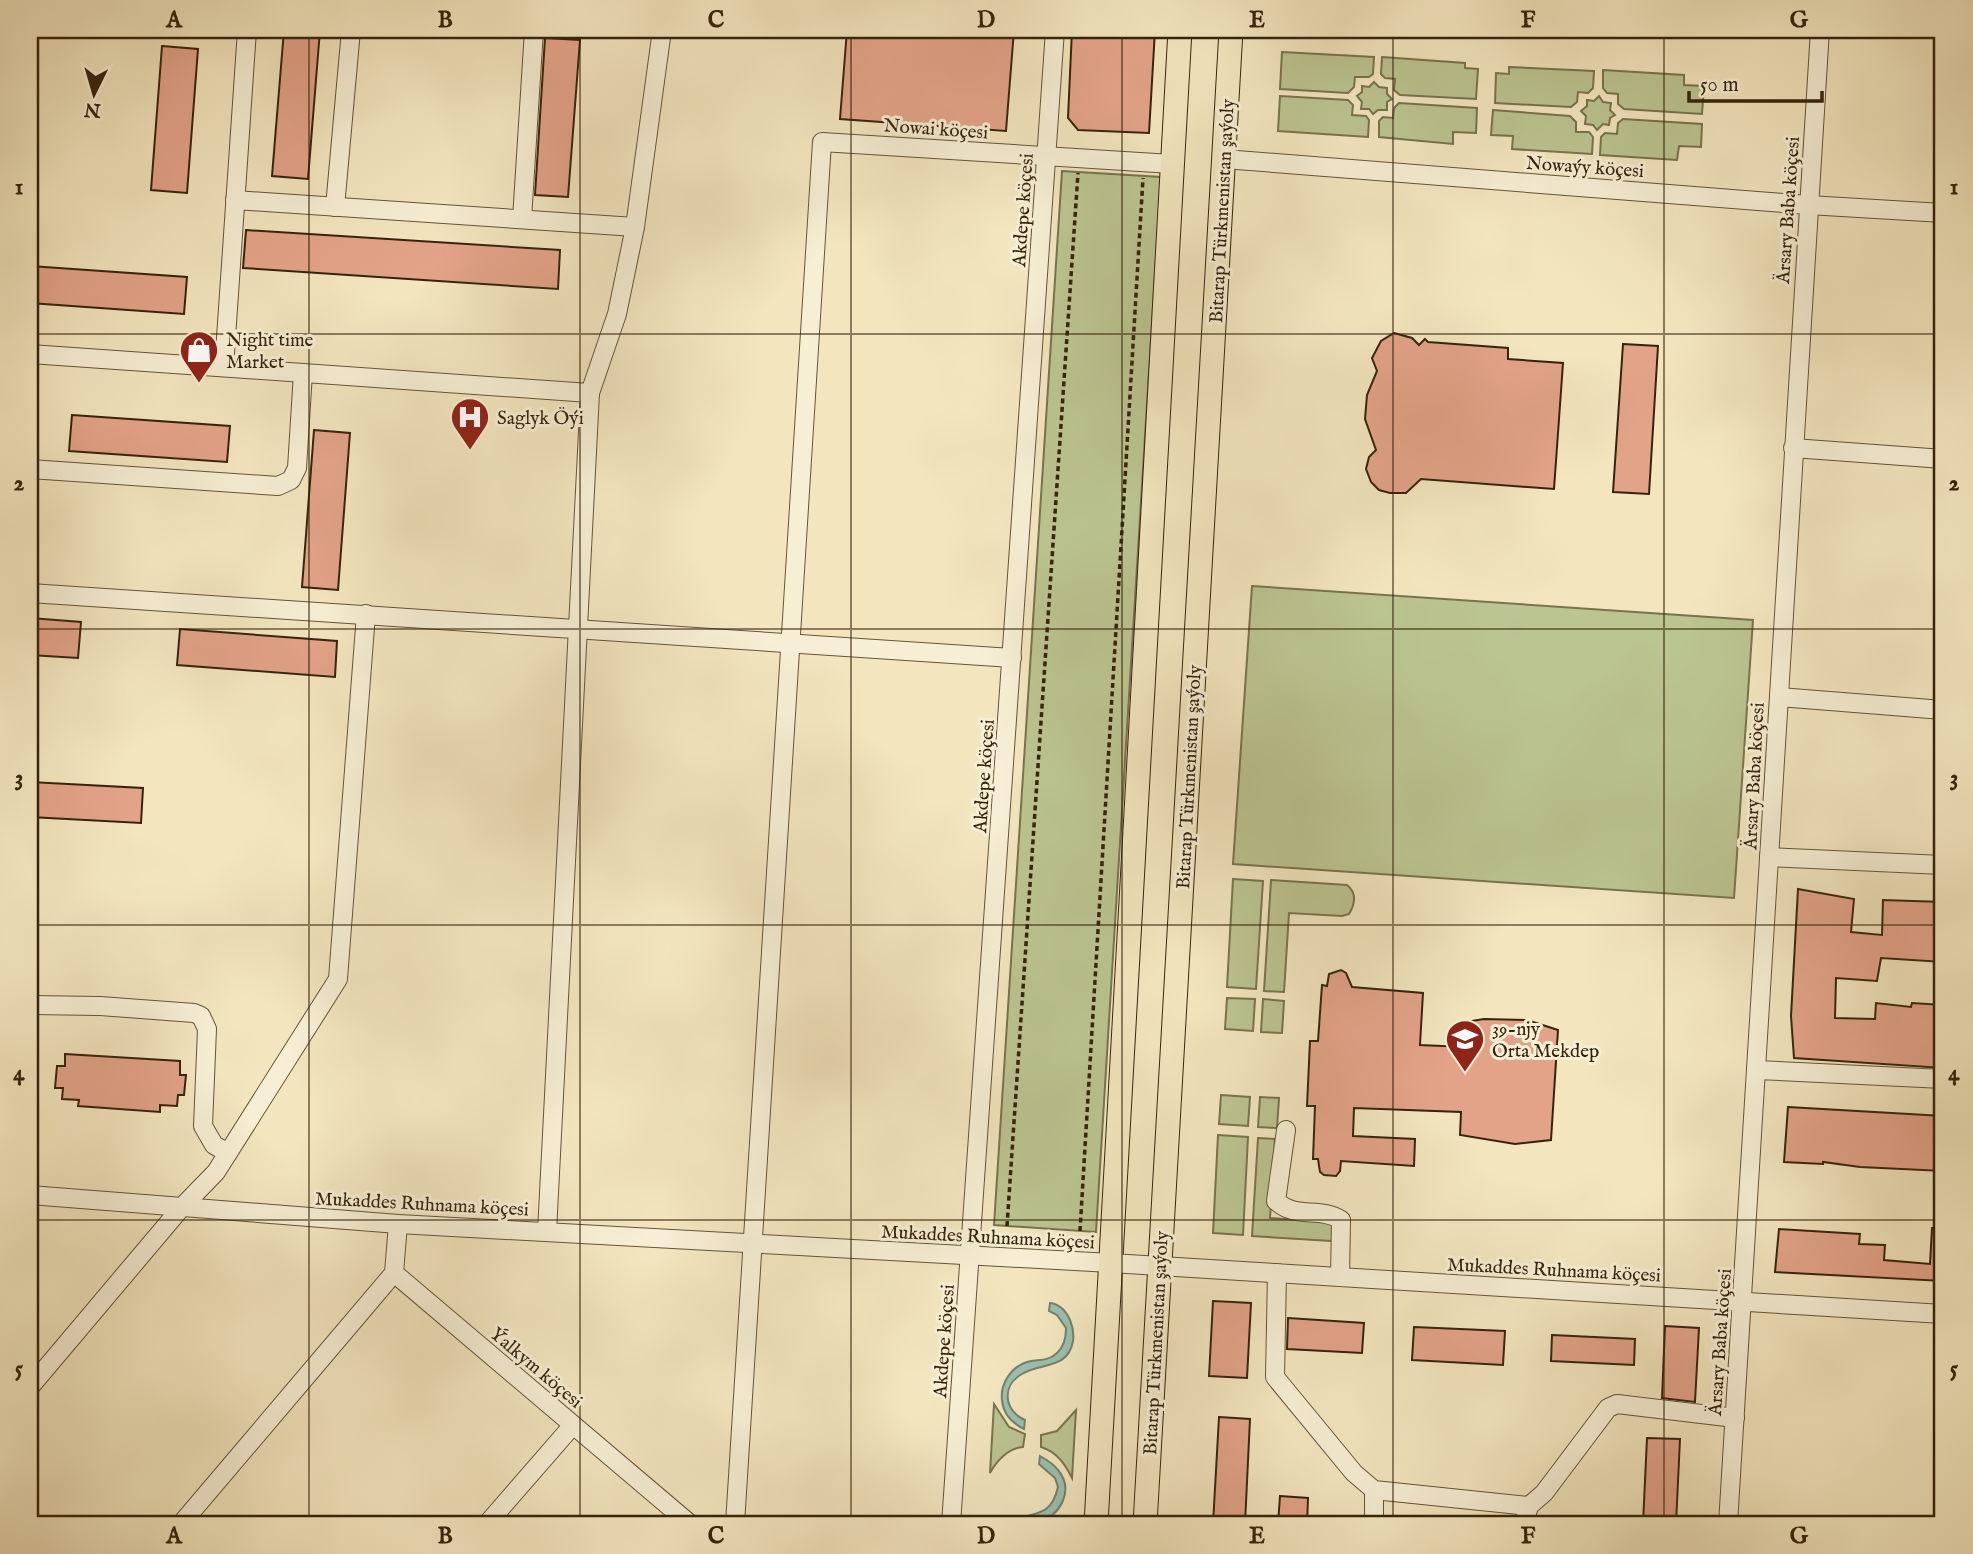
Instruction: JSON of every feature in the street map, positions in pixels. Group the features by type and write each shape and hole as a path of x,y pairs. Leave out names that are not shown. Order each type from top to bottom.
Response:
{"main road":[{"path":"1096,1524 1180,30"},
{"name":"Bitarap Türkmenistan şaýoly","path":"1145,1524 1231,30"}],"street":[{"path":"224,367 247,30"},
{"path":"335,206 351,30"},
{"path":"522,219 534,30"},
{"path":"547,1232 590,393 617,314 635,227 662,30"},
{"name":"Akdepe köçesi","path":"951,1524 1055,30"},
{"name":"Ärsary Baba köçesi","path":"1728,1524 1820,30"},
{"name":"Nowai köçesi","path":"792,643 822,142 1172,163"},
{"name":"Nowaýy köçesi","path":"1224,159 1808,205 1943,213"},
{"path":"235,200 635,227"},
{"path":"30,354 590,393"},
{"path":"30,469 278,486 291,481 297,468 303,373"},
{"path":"1793,448 1943,459"},
{"path":"30,593 1012,657"},
{"path":"30,1387 181,1208 216,1172 338,979 366,614"},
{"path":"735,1524 792,643"},
{"path":"1779,697 1943,710"},
{"path":"1769,857 1943,865"},
{"path":"30,1005 141,1009 194,1013 201,1016 207,1029 203,1126 214,1145 228,1153"},
{"path":"1757,1070 1943,1079"},
{"path":"1286,1130 1276,1201 1286,1210 1333,1214 1341,1220 1340,1277"},
{"name":"Mukaddes Ruhnama köçesi","path":"30,1195 398,1224 1160,1266 1943,1314"},
{"path":"181,1524 394,1273 398,1224"},
{"name":"Ýalkym köçesi","path":"394,1273 690,1524"},
{"path":"1277,1273 1275,1377 1353,1474 1374,1490 1529,1506"},
{"path":"1524,1524 1529,1506 1544,1493 1608,1408 1618,1404 1735,1418"},
{"path":"487,1524 573,1425"},
{"path":"1374,1490 1374,1524"}],"path":[{"path":"1007,1226 1078,157"},
{"path":"1080,1231 1144,162"}],"green space":[{"path":"1282,52 1374,57 1373,74 1369,77 1355,77 1354,87 1348,93 1280,89"},
{"path":"1382,57 1465,63 1465,68 1478,69 1476,99 1400,95 1394,90 1395,79 1385,78 1381,74"},
{"path":"1509,67 1594,71 1593,88 1588,93 1578,92 1577,102 1571,107 1495,103 1496,73 1509,74"},
{"path":"1603,70 1684,75 1684,85 1704,86 1702,114 1624,109 1618,104 1618,94 1607,93 1603,88"},
{"path":"1374,82 1379,87 1387,88 1387,94 1392,99 1387,102 1387,110 1378,110 1373,114 1369,109 1361,109 1362,102 1357,96 1362,92 1362,86 1369,87"},
{"path":"1280,96 1348,100 1353,105 1352,115 1366,116 1369,120 1368,137 1278,131"},
{"path":"1599,96 1603,102 1611,103 1610,110 1615,115 1610,118 1609,125 1603,124 1597,130 1593,125 1585,124 1586,116 1581,111 1587,106 1587,100 1594,101"},
{"path":"1399,103 1477,108 1476,133 1453,132 1453,144 1379,137 1379,121 1383,117 1393,118 1394,108"},
{"path":"1493,110 1570,116 1576,122 1576,132 1589,132 1593,137 1592,154 1512,149 1513,136 1491,135"},
{"path":"1623,119 1702,124 1701,147 1679,146 1677,160 1600,155 1601,137 1605,133 1617,134 1618,123"},
{"path":"1062,171 1161,177 1096,1232 994,1225"},
{"path":"1252,586 1753,620 1734,898 1233,864"},
{"path":"1233,879 1263,881 1256,989 1227,987"},
{"path":"1271,880 1347,885 1354,895 1349,914 1342,916 1289,913 1284,992 1264,991"},
{"path":"1227,998 1255,999 1253,1031 1225,1029"},
{"path":"1263,999 1284,1001 1282,1033 1261,1032"},
{"path":"1221,1095 1250,1097 1248,1126 1219,1124"},
{"path":"1260,1097 1279,1098 1277,1128 1258,1127"},
{"path":"1218,1135 1248,1137 1243,1235 1213,1233"},
{"path":"1258,1138 1275,1139 1270,1218 1328,1222 1333,1225 1334,1238 1331,1241 1252,1236"},
{"path":"994,1404 1009,1427 1025,1434 1023,1447 1004,1456 990,1473"},
{"path":"1076,1410 1072,1478 1060,1459 1041,1447 1041,1435 1057,1431"}],"shaded area":[{"path":"1050,1303 1059,1306 1068,1317 1073,1328 1073,1341 1066,1357 1053,1364 1029,1370 1011,1385 1008,1391 1009,1405 1025,1420 1024,1429 1006,1414 1002,1400 1003,1388 1008,1377 1021,1364 1050,1358 1061,1348 1066,1328 1057,1315 1049,1311"},
{"path":"1040,1456 1054,1466 1063,1478 1065,1494 1062,1502 1052,1515 1037,1523 1003,1524 1050,1506 1058,1487 1055,1478 1039,1464"}],"building":[{"path":"284,30 320,30 308,179 272,176"},
{"path":"847,30 1014,30 1006,131 840,119"},
{"path":"1072,30 1155,30 1149,133 1078,130 1068,118"},
{"path":"545,38 580,40 568,197 535,195"},
{"path":"162,46 198,49 187,193 151,190"},
{"path":"246,230 560,250 558,289 243,268"},
{"path":"30,266 187,277 184,314 30,303"},
{"path":"1394,333 1412,338 1419,345 1425,339 1428,342 1508,348 1508,359 1563,363 1554,489 1421,479 1406,493 1379,490 1371,482 1366,469 1369,457 1376,450 1365,419 1367,395 1377,371 1372,358 1381,341"},
{"path":"1623,344 1658,346 1649,494 1613,492"},
{"path":"72,415 230,426 227,462 69,451"},
{"path":"314,430 350,433 338,590 302,587"},
{"path":"30,618 81,622 78,658 30,655"},
{"path":"180,629 337,641 335,677 177,665"},
{"path":"30,782 143,788 141,823 30,817"},
{"path":"1798,889 1854,899 1851,932 1882,935 1883,900 1943,902 1943,962 1881,958 1877,981 1836,978 1835,1018 1875,1019 1876,1003 1911,1007 1912,1003 1943,1005 1943,1068 1794,1058 1791,1016"},
{"path":"1341,970 1346,973 1352,987 1423,993 1420,1045 1464,1047 1465,1022 1484,1019 1527,1020 1558,1030 1551,1140 1515,1144 1460,1135 1461,1112 1354,1108 1353,1136 1415,1139 1414,1166 1341,1161 1340,1171 1336,1176 1320,1172 1318,1159 1313,1159 1315,1106 1307,1106 1310,1041 1318,1041 1322,985 1327,986 1329,974"},
{"path":"65,1054 180,1061 180,1075 186,1075 184,1095 178,1095 177,1106 160,1105 160,1112 78,1106 79,1100 62,1099 63,1088 55,1088 57,1066 65,1066"},
{"path":"1788,1107 1943,1116 1943,1171 1860,1167 1823,1162 1784,1162"},
{"path":"1932,1228 1943,1228 1943,1281 1775,1272 1779,1229 1860,1234 1859,1244 1885,1245 1884,1260 1930,1264"},
{"path":"1213,1301 1251,1303 1247,1378 1209,1376"},
{"path":"1288,1318 1364,1323 1362,1353 1287,1349"},
{"path":"1665,1326 1699,1328 1695,1402 1662,1398"},
{"path":"1414,1327 1505,1331 1503,1365 1412,1360"},
{"path":"1552,1335 1635,1339 1634,1365 1551,1361"},
{"path":"1219,1417 1250,1419 1245,1524 1213,1524"},
{"path":"1647,1438 1680,1439 1676,1524 1643,1524"},
{"path":"1280,1496 1308,1498 1307,1524 1278,1524"}],"place":[{"name":"Night time Market","path":"199,384"},
{"name":"Saglyk Öýi","path":"470,451"},
{"name":"39-njy Orta Mekdep","path":"1465,1073"}]}
